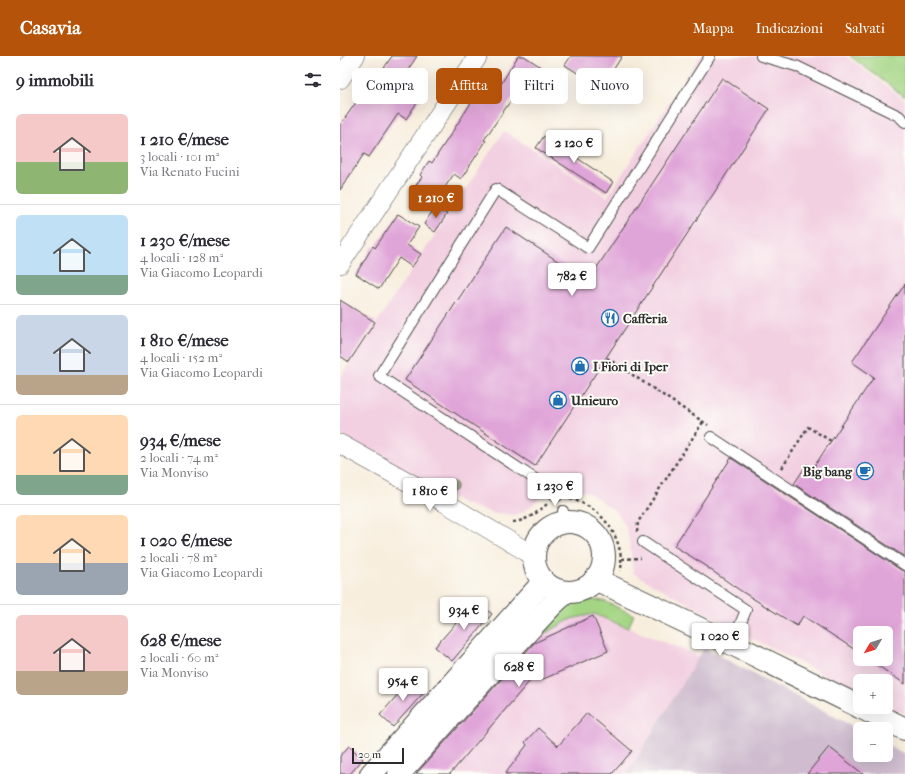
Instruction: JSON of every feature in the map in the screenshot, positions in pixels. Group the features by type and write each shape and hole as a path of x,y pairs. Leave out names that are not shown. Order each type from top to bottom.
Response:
{"street":[{"path":"340,79 355,56"},
{"path":"340,264 478,56"},
{"path":"340,444 444,502 524,550 534,559"},
{"path":"605,584 600,572 604,554 602,545 591,530 564,516 546,530 539,538 535,548 534,559 536,570 542,580 549,586 566,592 605,584 853,704"},
{"path":"399,774 408,748 538,588 542,580"},
{"path":"371,774 408,748 516,644 566,592"},
{"path":"874,714 905,729"}],"lane":[{"path":"556,499 538,481 379,376 496,189 588,248 710,56"},
{"path":"761,56 796,66 900,116 905,122"},
{"path":"711,436 905,565"},
{"path":"640,542 658,552 746,610 732,644"}],"path":[{"path":"607,358 709,426"},
{"path":"639,558 640,542 637,528 638,522 703,422"},
{"path":"779,473 808,427 831,441"},
{"path":"507,522 521,521 530,517 556,499 580,502 594,510 608,522 615,533 622,559 621,571 605,584"}],"shaded area":[{"path":"700,56 846,56 905,100 905,714 893,709 893,674 853,674 853,689 737,631 633,573 631,551 626,527 616,511 588,492 568,488 542,497 523,512 514,515 493,513 464,504 340,434 340,378 504,131 607,197"},
{"path":"593,614 699,656 627,774 415,774 530,643 571,619"},
{"path":"704,648 853,726 853,762 893,762 893,748 905,754 905,774 627,774"}],"green space":[{"path":"850,56 905,56 905,97"},
{"path":"593,600 604,601 634,615 628,628 594,614 571,619 539,637 565,609 576,602"}],"building":[{"path":"392,56 417,56 409,68 384,68"},
{"path":"518,56 524,56 542,68 511,68"},
{"path":"571,56 622,56 614,68 576,68 576,72 565,65"},
{"path":"510,69 510,102 484,140 486,141 461,179 454,174 434,203 413,189 422,177 420,175 429,161 432,163 470,104 502,104 502,82"},
{"path":"722,78 769,109 535,466 405,380 506,227 588,281"},
{"path":"355,104 416,104 406,119 398,114 369,157 364,154 340,190 340,125"},
{"path":"544,136 613,182 606,193 536,148"},
{"path":"436,206 447,214 435,232 424,224"},
{"path":"398,214 419,227 407,245 421,254 412,267 399,258 379,289 356,274 373,246 375,248"},
{"path":"905,284 905,557 794,484 807,464 813,468 874,377 852,362"},
{"path":"340,300 375,322 349,362 340,356"},
{"path":"731,458 901,570 905,571 905,684 893,676 893,674 890,674 878,666 893,666 893,626 853,626 853,648 803,616 797,626 674,546"},
{"path":"476,600 492,614 452,661 435,647"},
{"path":"593,616 608,651 541,680 534,676 450,774 416,774 534,643"},
{"path":"413,677 426,690 393,727 380,715"},
{"path":"587,713 632,751 612,774 505,774 527,745 525,742 538,728 558,746"},
{"path":"349,746 363,759 350,774 340,774 340,756"},
{"path":"829,747 863,774 807,774"}],"place":[{"name":"Cafferia","path":"610,318"},
{"name":"I Fiori di Iper","path":"580,366"},
{"name":"Unieuro","path":"558,400"},
{"name":"Big bang","path":"865,471"}]}
